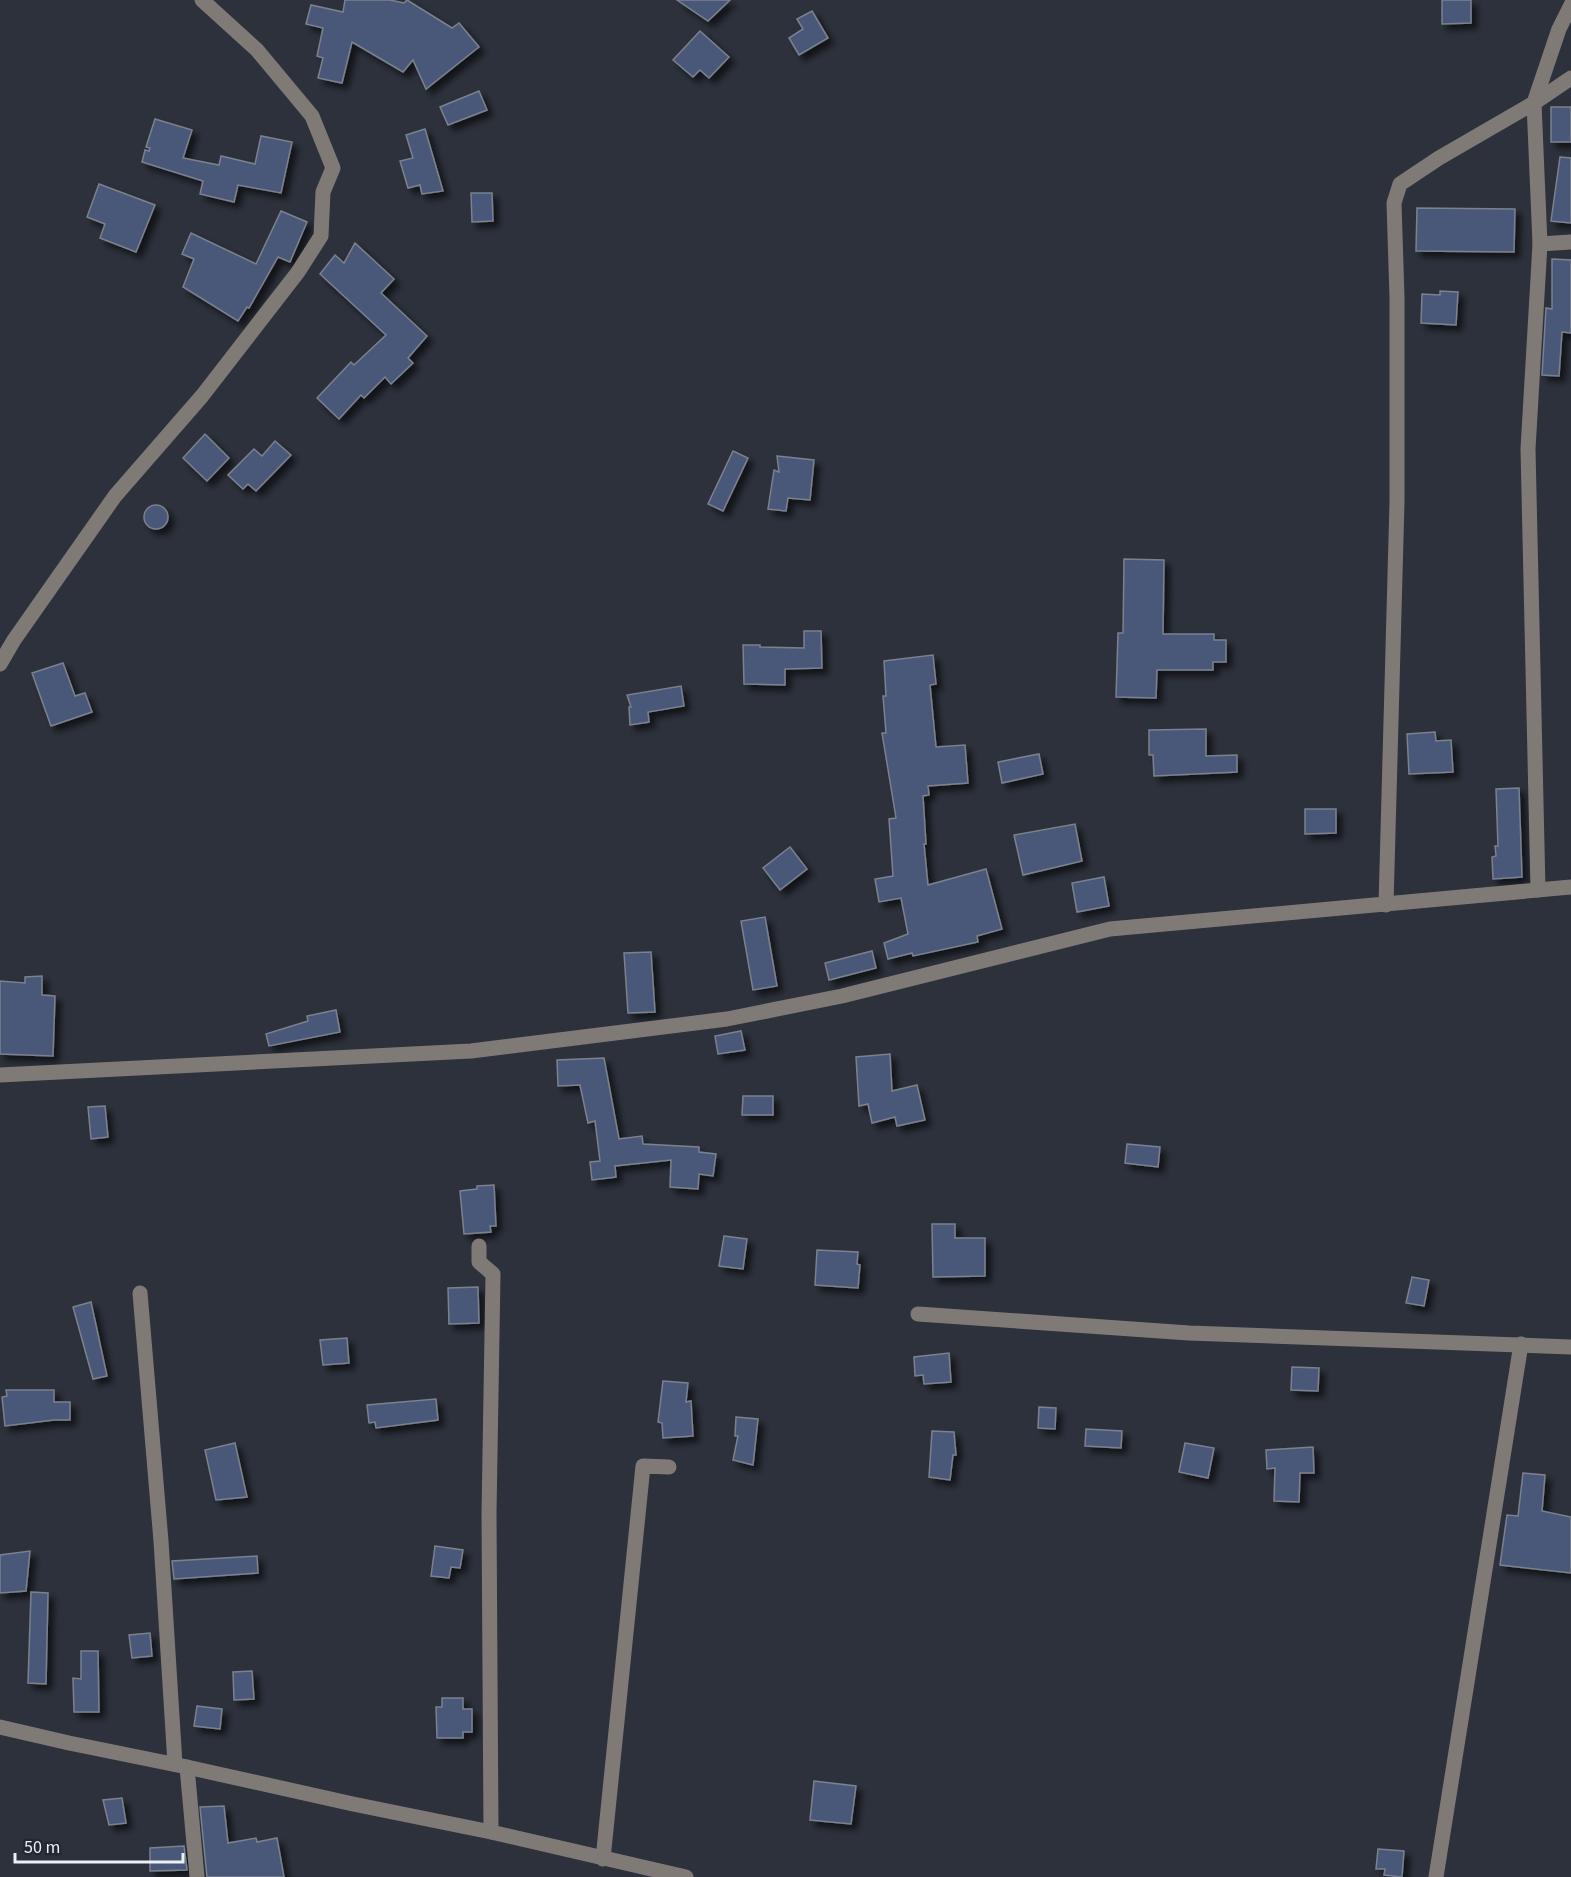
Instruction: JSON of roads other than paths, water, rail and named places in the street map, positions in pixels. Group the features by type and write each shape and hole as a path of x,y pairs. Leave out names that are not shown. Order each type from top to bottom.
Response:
{"street":[{"path":"0,664 14,640 115,496 202,396 267,314 298,273 321,236 323,192 333,168 312,116 257,50 202,0"},
{"path":"1538,890 1528,449 1540,244 1534,103 1559,29 1571,5"},
{"path":"1386,905 1397,502 1397,297 1394,203 1400,184 1571,78"},
{"path":"1540,244 1571,242"},
{"path":"0,1076 471,1051 715,1021 843,996 1110,929 1571,887"},
{"path":"479,1246 479,1262 493,1274 489,1513 491,1832"},
{"path":"140,1293 181,1765 197,1877"},
{"path":"918,1314 1189,1333 1571,1347"},
{"path":"1436,1877 1521,1344"},
{"path":"603,1858 643,1466 669,1467"},
{"path":"0,1727 491,1832 603,1858 626,1870 686,1877"}]}
